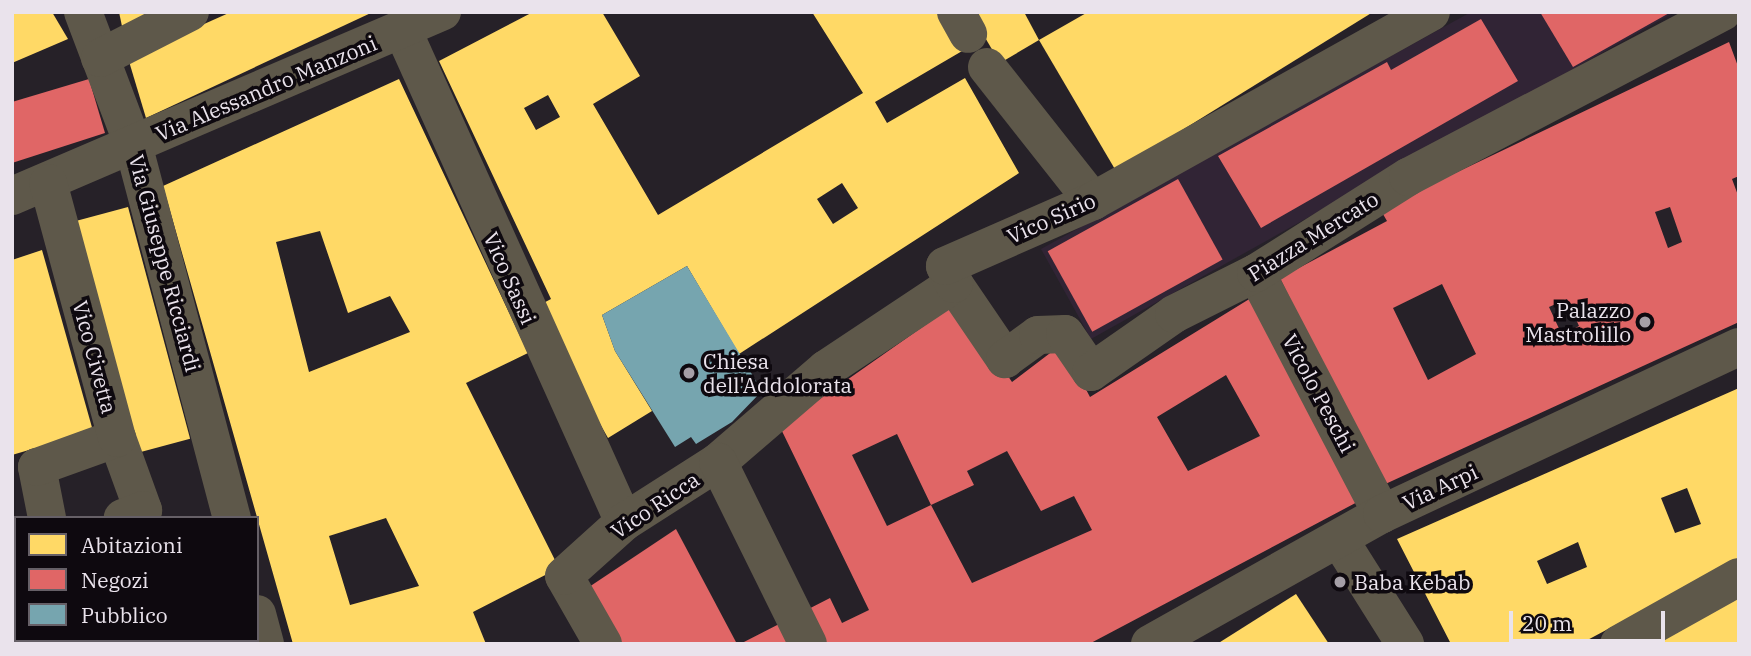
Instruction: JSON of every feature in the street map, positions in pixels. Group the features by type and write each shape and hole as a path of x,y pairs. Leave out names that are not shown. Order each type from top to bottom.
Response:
{"street":[{"name":"Via Giuseppe Ricciardi","path":"83,12 133,144 231,516"},
{"path":"100,58 190,12"},
{"name":"Via Alessandro Manzoni","path":"12,196 48,183 442,12"},
{"name":"Vico Sirio","path":"954,284 945,266 1093,201 1431,12"},
{"name":"Piazza Mercato","path":"954,284 1005,359 1038,335 1065,334 1091,372 1174,314 1256,273 1408,177 1722,12"},
{"name":"Vico Sassi","path":"403,30 511,282 624,522"},
{"path":"988,67 1093,201"},
{"name":"Vico Civetta","path":"47,516 37,467 117,438 48,183"},
{"name":"Vicolo Peschi","path":"1256,273 1382,514"},
{"path":"718,462 826,369 954,284"},
{"name":"Via Arpi","path":"1150,644 1382,514 1739,347"},
{"path":"117,438 144,510 128,516"},
{"name":"Vico Ricca","path":"603,644 564,576 624,522 718,462 808,644"},
{"path":"1339,538 1405,644"},
{"path":"1619,644 1739,577"}],"shaded area":[{"path":"1471,12 1675,12 1091,339 1041,249"}],"building: Abitazioni":[{"path":"12,12 52,12 68,39 12,63"},
{"path":"119,12 161,12 123,31"},
{"path":"231,12 373,12 146,118 128,58"},
{"path":"533,12 602,12 640,76 593,104 658,215 863,93 812,12 947,12 969,47 875,102 887,123 965,78 1019,173 739,354 687,266 602,315 615,351 652,411 608,438 534,308 551,299 439,61","holes":["548,95 560,117 536,130 524,108","842,183 858,208 833,224 817,199"]},
{"path":"970,12 1024,12 1039,40 1000,63"},
{"path":"1088,12 1373,12 1116,171 1039,40"},
{"path":"399,79 528,353 466,383 559,568 473,612 486,644 293,644 259,524 259,516 257,516 163,186","holes":["320,231 348,313 390,296 410,332 309,372 276,242","386,518 419,586 350,605 329,536"]},
{"path":"128,207 190,439 139,453 77,221"},
{"path":"42,250 93,431 12,455 12,260"},
{"path":"1739,388 1739,559 1580,644 1451,644 1397,539","holes":["1687,488 1701,524 1675,533 1661,498","1578,542 1587,567 1547,584 1537,561"]},
{"path":"1739,592 1739,644 1642,644"},
{"path":"1296,594 1329,644 1217,644"},
{"path":"14,640 14,642 64,644 12,644"},
{"path":"90,642 172,642 90,644"}],"building: Negozi":[{"path":"1540,12 1671,12 1573,67"},
{"path":"1481,19 1518,81 1261,228 1218,156 1387,62 1391,70"},
{"path":"1729,42 1739,69 1739,176 1732,179 1739,198 1739,322 1381,486 1280,278 1387,221 1380,209","holes":["1670,207 1682,242 1668,248 1655,212","1442,284 1476,354 1428,380 1393,308","1567,299 1579,326 1562,335 1549,307"]},
{"path":"89,79 105,133 12,163 12,102"},
{"path":"1178,179 1223,259 1092,332 1048,251"},
{"path":"1251,298 1363,499 1089,644 740,644 830,598 842,623 869,610 780,427 958,302 1012,382 1062,344 1090,397","holes":["1226,375 1260,436 1188,471 1157,417","897,434 931,505 887,526 852,455","1007,451 1041,511 1074,496 1092,530 972,583 931,505 974,485 967,471"]},
{"path":"676,529 737,644 609,644 580,593"}],"building: Pubblico":[{"name":"Chiesa dell'Addolorata","path":"687,266 762,391 732,422 696,444 691,437 675,447 615,351 602,315"}],"place":[{"name":"Palazzo Mastrolillo","path":"1645,322"},
{"name":"Chiesa dell'Addolorata","path":"689,373"},
{"name":"Baba Kebab","path":"1340,582"}]}
